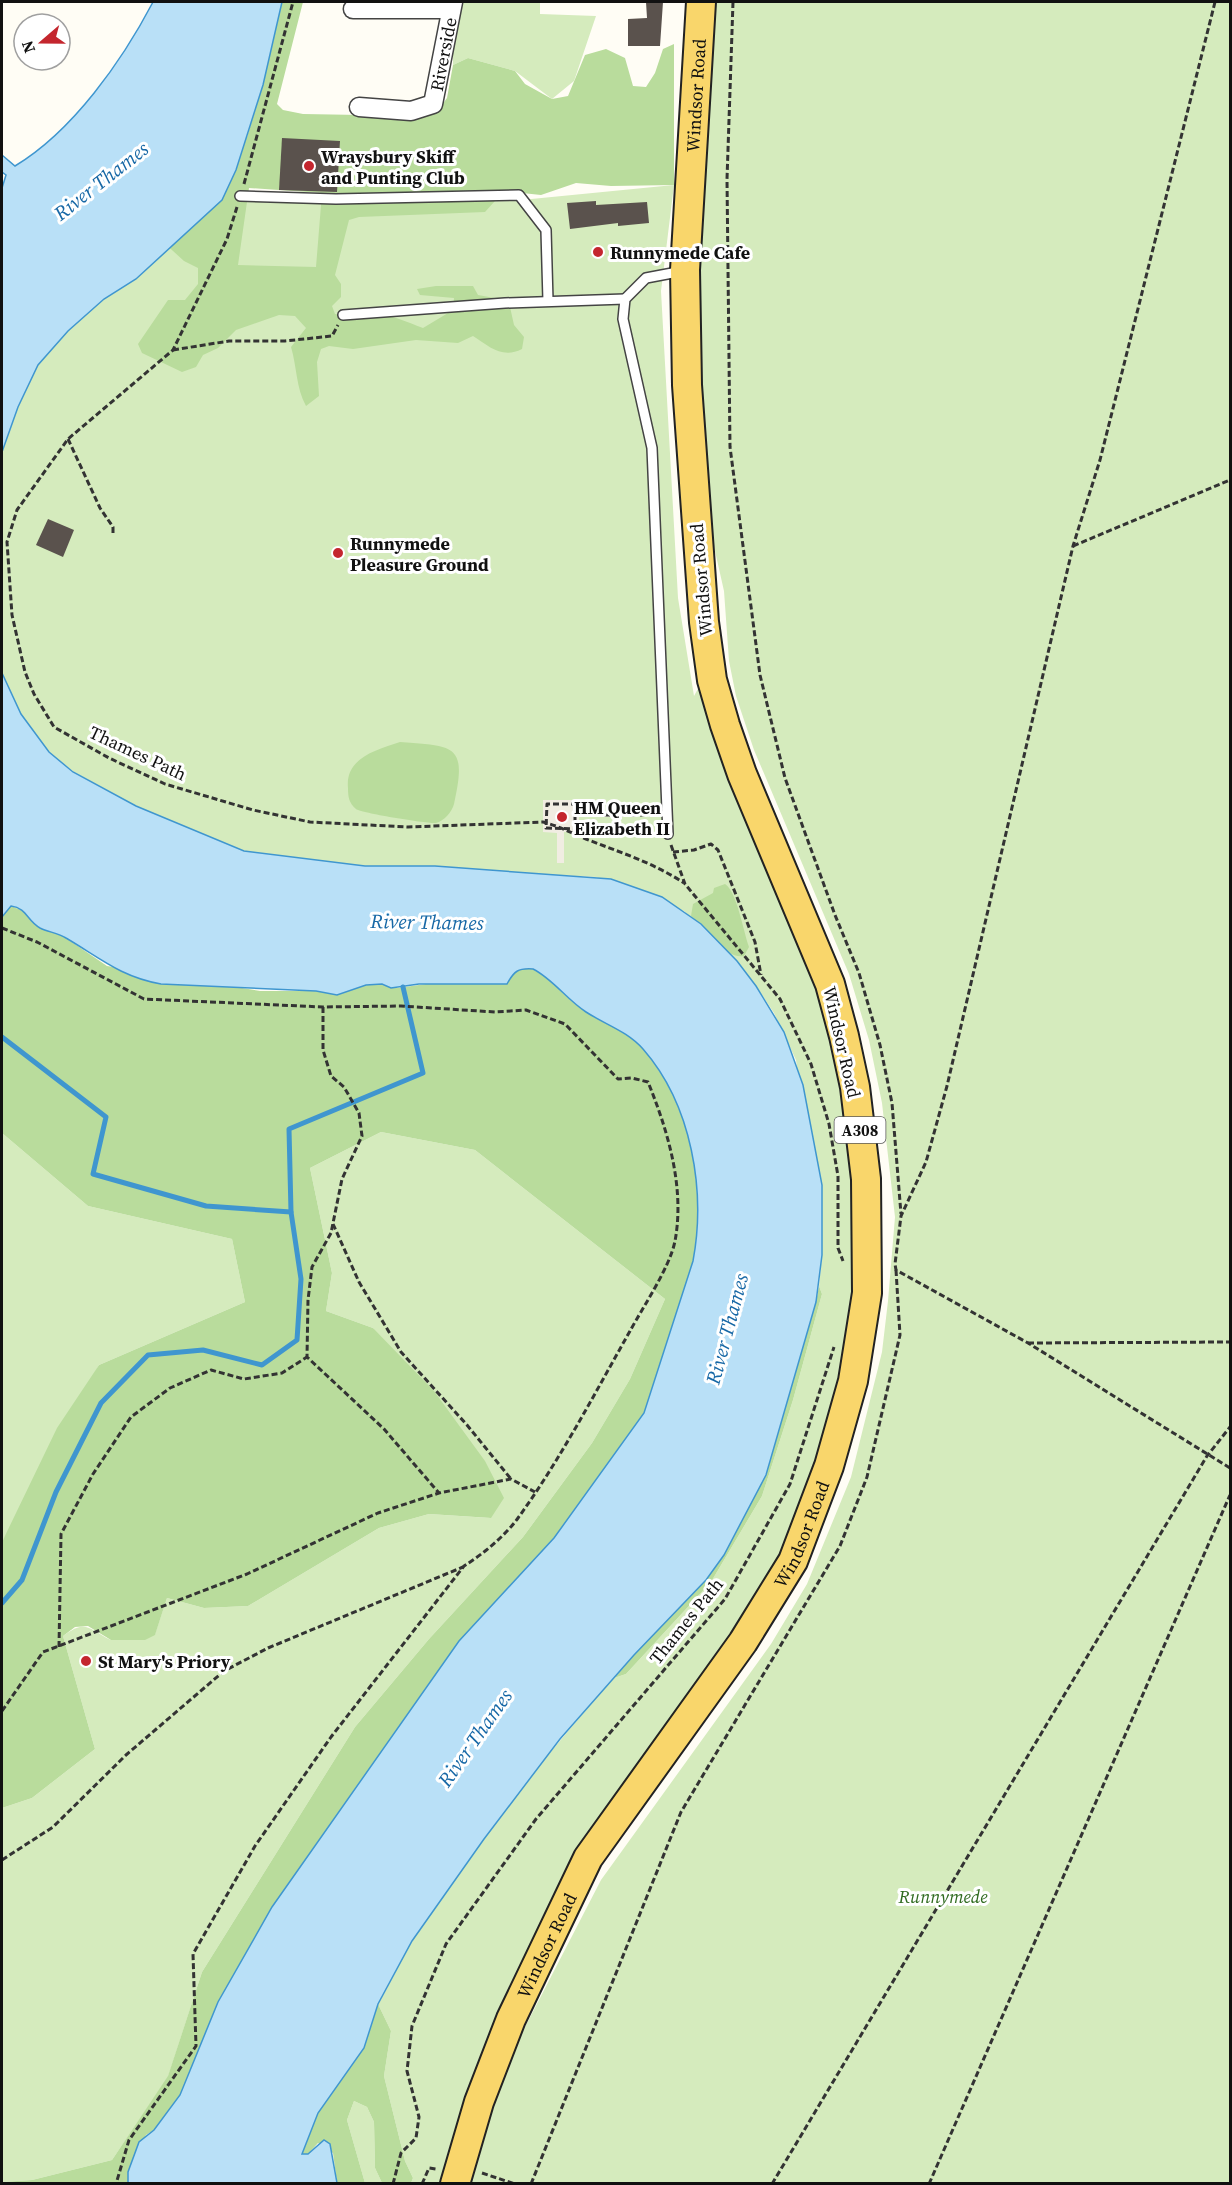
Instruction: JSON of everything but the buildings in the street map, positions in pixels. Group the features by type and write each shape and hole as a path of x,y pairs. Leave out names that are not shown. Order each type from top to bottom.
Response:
{"main road":[{"name":"Windsor Road","path":"456,2177 479,2102 507,2029 588,1858 743,1642 793,1561 829,1466 850,1392 867,1293 866,1179 855,1088 844,1036 830,984 742,774 712,680 696,534 687,385 685,270 701,2"}],"street":[{"path":"353,9 452,5"},
{"name":"Riverside","path":"359,107 411,111 433,104 452,5"}],"lane":[{"path":"240,196 336,199 519,195 546,230 548,301"},
{"path":"343,315 625,298 646,278 685,270"},
{"path":"625,298 625,328 652,448 668,834"}],"path":[{"path":"173,350 227,239 293,2"},
{"path":"531,2184 681,1812 791,1632 844,1536 867,1477 900,1335 896,1270 902,1216 892,1103 880,1045 859,973 835,915 785,778 760,675 730,447 727,179 733,2"},
{"path":"902,1216 926,1162 947,1086 1073,546 1100,460 1215,2"},
{"path":"173,350 229,341 285,341 332,336 343,315"},
{"name":"Thames Path","path":"173,350 68,439 29,490 17,510 7,543 12,615 25,672 34,694 54,727 109,758 165,784 253,810 310,822 408,827 546,823 567,829 662,868 685,884"},
{"path":"68,439 99,508 113,527 113,535"},
{"path":"1073,546 1230,480"},
{"path":"546,823 547,804 575,804 575,829 567,829"},
{"path":"575,815 667,815"},
{"path":"668,834 685,884 746,961 780,999 794,1025 820,1089 830,1124 838,1176 838,1248 845,1267"},
{"path":"673,852 693,850 711,844 718,850 755,942 762,977"},
{"path":"2,928 37,942 144,999 323,1007 401,1006 495,1012 526,1010 565,1024 618,1079 632,1078 648,1082 667,1132 674,1166 678,1210 675,1243 647,1300 517,1520 478,1557 464,1566 268,1648 224,1671 126,1755 53,1827 2,1860"},
{"path":"323,1007 322,1050 331,1076 356,1107 362,1136 342,1179 331,1233 312,1267 308,1300 307,1357 384,1429 439,1492"},
{"path":"333,1223 359,1282 400,1352 467,1425 511,1479 535,1492"},
{"path":"896,1270 1028,1343 1207,1456 1230,1468"},
{"path":"1028,1343 1230,1342"},
{"name":"Thames Path","path":"393,2184 401,2152 416,2138 418,2128 419,2117 407,2071 412,2026 446,1944 536,1819 724,1599 790,1484 835,1343"},
{"path":"59,1647 62,1534 93,1474 131,1417 170,1388 211,1370 244,1379 282,1373 307,1357"},
{"path":"772,2184 1207,1456 1230,1427"},
{"path":"2,1711 43,1652 247,1574 378,1513 439,1492 511,1479"},
{"path":"929,2184 1230,1495"},
{"path":"116,2184 129,2140 196,2046 193,1954 198,1944 255,1846 331,1737 464,1566"},
{"path":"456,2177 479,2172 515,2184"}],"green space":[{"path":"282,2 303,2 277,104 283,110 303,114 418,116 436,113 447,98 453,65 468,58 515,71 525,84 552,99 568,96 585,55 606,49 625,58 633,86 646,87 655,73 663,49 674,44 674,185 611,186 576,183 541,195 504,191 485,212 359,217 349,220 335,275 341,284 341,297 332,306 335,314 386,315 423,328 453,310 454,298 420,295 417,289 436,286 473,286 478,295 500,299 510,307 514,325 524,337 522,349 515,352 502,352 491,348 473,336 458,343 416,340 353,349 329,346 321,349 317,362 319,396 306,406 300,392 291,347 306,328 295,316 279,315 236,330 218,348 203,355 196,367 182,372 142,353 138,344 168,300 185,300 198,284 198,268 184,261 161,240 247,137 263,84","holes":["249,188 322,193 316,267 238,265"]},
{"path":"453,2 540,2 540,14 596,16 574,81 552,99 515,71 468,58 453,65"},
{"name":"Runnymede","path":"715,2 1230,2 1230,2183 469,2184 510,2056 601,1880 771,1644 807,1584 851,1477 882,1352 888,1301 895,1217 882,1103 869,1040 849,974 754,750 736,696 729,661 724,591 704,502 697,363 699,246"},
{"name":"Runnymede Pleasure Ground","path":"674,185 661,291 678,598 694,696 699,687 727,777 808,967 824,1011 836,1056 853,1165 853,1321 825,1442 776,1567 557,1894 521,1964 491,2035 477,2071 442,2183 411,2183 413,2178 405,2161 384,2076 391,2031 378,2004 413,1940 459,1871 534,1772 614,1678 626,1674 711,1582 762,1496 793,1400 822,1294 819,1286 822,1255 796,1060 774,1013 756,986 737,961 684,911 596,877 365,866 244,851 136,806 74,772 49,752 21,714 2,673 2,452 18,407 38,365 68,331 104,299 136,279 222,200 343,204 511,201"},
{"path":"400,742 445,748 453,752 457,760 458,785 454,804 447,816 439,822 421,822 370,813 356,809 350,802 348,778 351,769 372,752"},
{"path":"725,884 733,895 749,947 744,956 737,956 723,948 691,916 693,904 713,893 714,888"},
{"path":"11,906 26,912 39,927 63,936 107,966 260,991 316,991 337,995 366,985 382,983 397,988 513,972 522,968 533,969 547,978 579,1007 623,1033 643,1049 660,1071 684,1122 696,1178 697,1234 693,1261 644,1413 554,1538 459,1641 272,1907 218,2002 180,2095 154,2130 146,2135 128,2172 128,2183 2,2182 32,2180 112,2160 168,2076 202,1972 355,1727 429,1639 523,1537 592,1443 630,1379 665,1299 475,1150 381,1132 310,1168 332,1273 326,1311 373,1328 434,1391 485,1461 504,1498 491,1518 429,1514 379,1528 248,1606 204,1608 167,1598 155,1635 145,1640 111,1640 88,1626 75,1627 63,1636 95,1749 32,1798 2,1808 2,1542 57,1428 99,1365 245,1302 232,1239 88,1206 2,1133 2,917"},
{"path":"381,1132 475,1150 665,1299 630,1379 592,1443 523,1537 429,1639 355,1727 202,1972 168,2077 112,2160 32,2180 2,2182 2,1808 32,1798 95,1749 63,1636 83,1627 111,1640 155,1634 167,1598 204,1608 248,1606 379,1528 429,1514 490,1518 373,1328 326,1311 332,1273 310,1168"},
{"path":"2,1133 88,1206 232,1239 245,1302 99,1365 2,1542"},
{"path":"819,1286 822,1294 793,1400 762,1496 711,1582 626,1674 614,1678 634,1655 791,1382"},
{"path":"378,2004 391,2031 384,2076 405,2161 413,2178 411,2183 382,2183 375,2168 374,2122 367,2107 354,2101 347,2120 365,2183 337,2183 333,2153 318,2143 308,2154 302,2154 318,2113 364,2048"},
{"path":"354,2101 367,2107 374,2122 375,2168 382,2183 365,2183 347,2120"}],"shaded area":[{"path":"543,800 579,800 579,812 635,813 635,817 579,817 579,832 564,832 564,863 557,863 557,833 543,832"}],"water":[{"name":"River Thames","path":"153,2 282,2 263,85 236,170 222,200 136,279 104,299 68,331 38,365 18,407 2,452 2,188 6,175 2,172 2,155 15,166 57,134 111,71"},
{"name":"River Thames","path":"2,673 21,714 49,752 73,772 136,806 244,851 365,866 435,866 611,879 662,897 701,924 737,961 756,986 784,1032 803,1085 822,1185 822,1255 816,1302 766,1475 724,1555 706,1580 634,1655 560,1739 484,1839 412,1941 378,2004 364,2048 318,2113 302,2154 308,2154 324,2140 330,2144 337,2183 128,2183 128,2172 139,2142 154,2130 180,2095 218,2002 272,1907 459,1641 554,1538 644,1413 693,1261 698,1206 691,1150 684,1122 673,1096 660,1071 643,1049 623,1033 579,1007 547,978 533,969 517,971 507,984 419,984 391,988 382,984 366,985 337,995 316,991 161,984 122,972 63,936 40,928 16,907 11,906 2,917"}],"waterway":[{"path":"2,1603 22,1580 56,1492 101,1403 148,1355 203,1350 262,1365 297,1340 301,1279 291,1212 289,1129 423,1073 403,987"},
{"path":"2,1037 106,1117 93,1174 206,1206 291,1212"}],"place":[{"name":"Wraysbury Skiff and Punting Club","path":"309,166"},
{"name":"Runnymede Cafe","path":"598,252"},
{"name":"Runnymede Pleasure Ground","path":"338,553"},
{"name":"HM Queen Elizabeth II","path":"562,817"},
{"name":"St Mary's Priory","path":"86,1661"}]}
